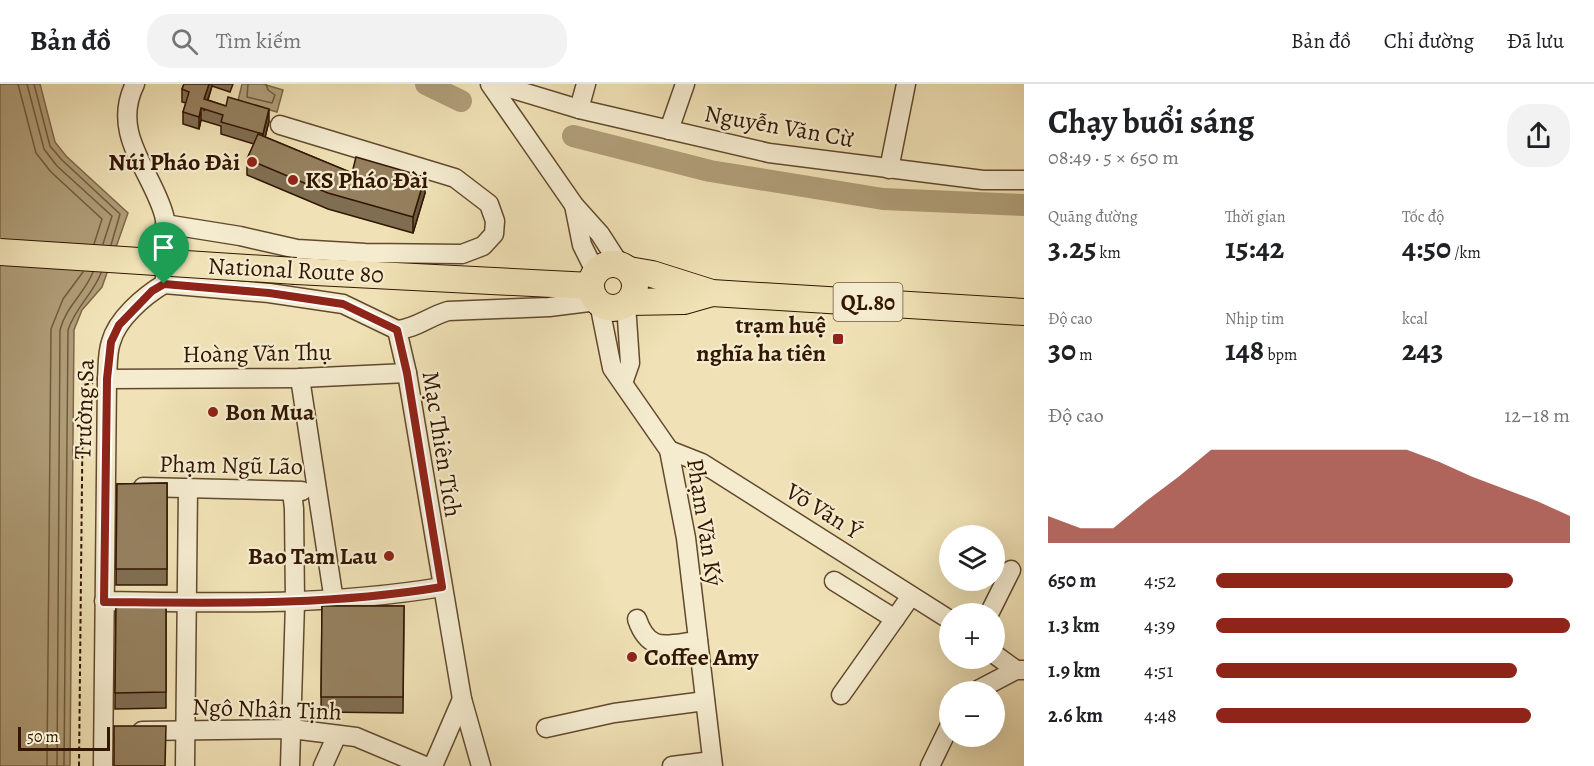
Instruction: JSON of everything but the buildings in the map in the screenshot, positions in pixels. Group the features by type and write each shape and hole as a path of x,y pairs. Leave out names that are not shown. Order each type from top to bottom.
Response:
{"highway":[{"name":"National Route 80","path":"0,252 296,271 329,262 596,291"},
{"path":"624,268 635,289 628,303 613,309 596,291 605,266 624,268 652,274 712,293"},
{"name":"QL.80","path":"628,303 684,301 712,293 1024,312"}],"street":[{"path":"135,84 127,121 134,153 164,216 167,269 164,284 269,293 343,304 397,330 408,329 448,311 549,307 596,291"},
{"path":"490,84 574,205 594,225 624,268"},
{"name":"Nguyễn Văn Cừ","path":"496,84 579,109 769,153 984,180 1024,180"},
{"path":"579,109 586,84"},
{"path":"669,130 685,84"},
{"path":"889,169 906,84"},
{"path":"165,225 240,236 297,249 329,262 462,254 483,246 494,234 495,221 489,204 455,178 280,125"},
{"name":"Phạm Văn Ký","path":"574,205 582,245 596,291 612,368 616,377 623,383 669,450 686,538 712,764"},
{"name":"Trường Sa","path":"103,766 107,379 111,342 119,325 152,291 164,284"},
{"path":"623,383 630,363 628,303"},
{"name":"Mạc Thiên Tích","path":"397,330 407,373 462,699 481,766"},
{"name":"Hoàng Văn Thụ","path":"107,379 300,378 407,373"},
{"path":"300,378 334,601"},
{"name":"Võ Văn Ý","path":"669,450 702,463 939,613"},
{"name":"Phạm Ngũ Lão","path":"106,486 318,491"},
{"path":"185,766 188,488"},
{"path":"290,766 296,603 292,491"},
{"path":"994,603 1011,570"},
{"path":"834,581 895,619"},
{"path":"104,602 296,603 334,601 442,587"},
{"path":"841,694 911,596"},
{"path":"637,619 642,633 649,642 657,645 698,641"},
{"path":"1005,661 1020,670"},
{"path":"997,681 1020,670"},
{"path":"433,766 462,699"},
{"path":"546,728 614,713 705,701"},
{"name":"Ngô Nhân Tịnh","path":"102,731 292,729 356,737 425,766"},
{"path":"323,766 337,735"},
{"path":"930,766 939,747"},
{"path":"672,766 712,764"}],"path":[{"path":"79,766 83,385 107,379"}],"water":[{"path":"0,84 40,84 55,142 66,156 128,213 102,287 82,310 74,330 70,766 0,766"},
{"path":"242,84 263,84 283,90 277,112 238,101"}],"waterway":[{"path":"426,84 461,101"},
{"path":"573,136 710,171 883,199 1024,205"}],"place":[{"name":"Núi Pháo Đài","path":"252,162"},
{"name":"KS Pháo Đài","path":"293,180"},
{"name":"trạm huệ nghĩa ha tiên","path":"838,339"},
{"name":"Bon Mua","path":"213,412"},
{"name":"Bao Tam Lau","path":"389,556"},
{"name":"Coffee Amy","path":"632,657"}],"route":[{"path":"164,284 269,293 343,304 397,330 407,373 442,587 374,598 296,603 104,602 107,379 111,342 119,325 152,291 164,284"}]}
